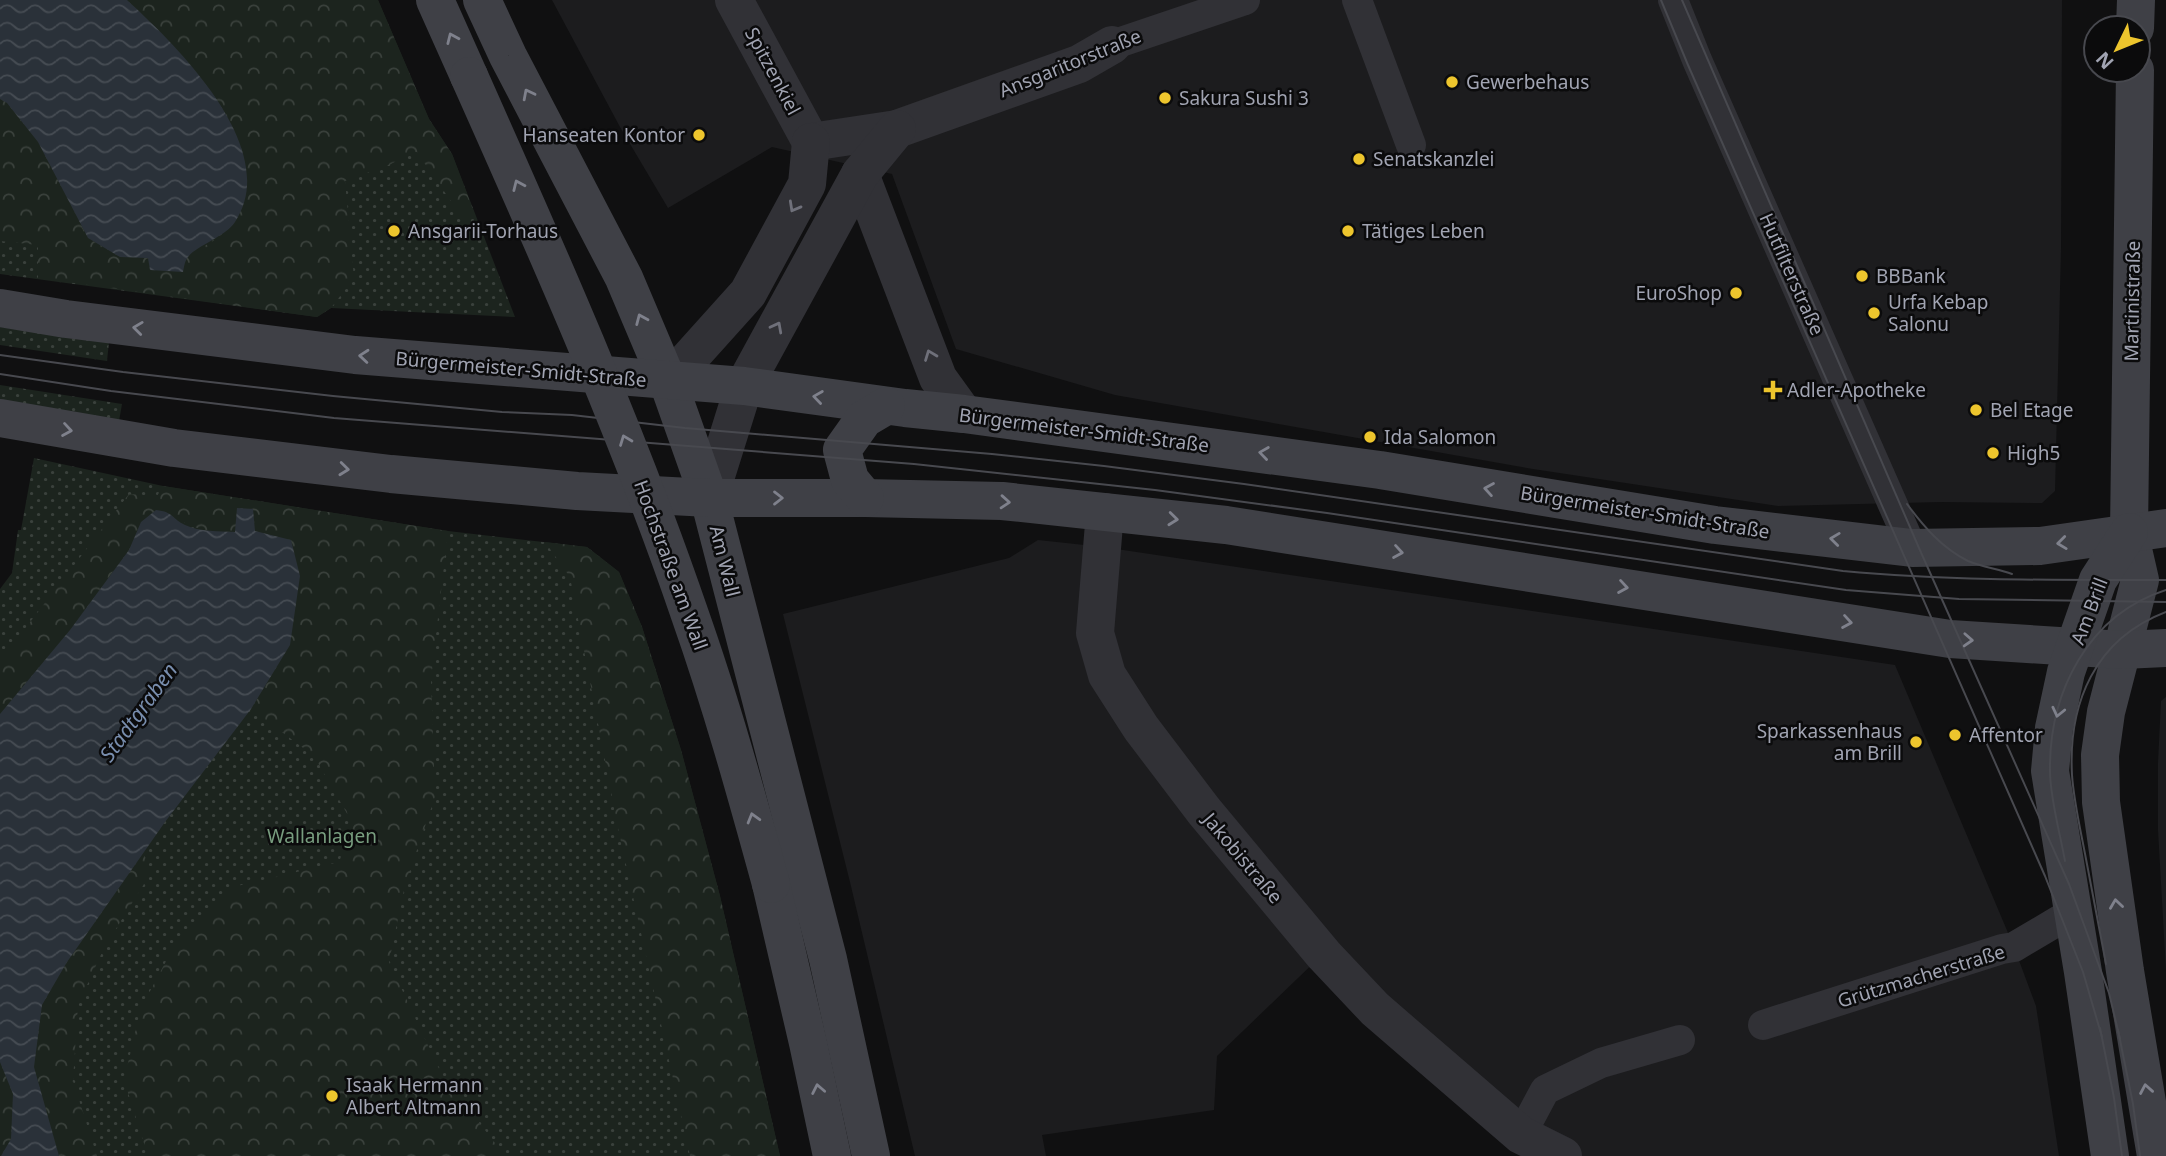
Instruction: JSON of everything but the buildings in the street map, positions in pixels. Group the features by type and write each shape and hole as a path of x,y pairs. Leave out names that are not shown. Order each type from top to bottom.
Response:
{"main road":[{"name":"Hochstraße am Wall","path":"435,0 569,303 691,616 731,739 771,884 806,1030 832,1156"},
{"name":"Am Wall","path":"482,0 508,56 624,278 668,382 709,498 828,959 871,1156"},
{"name":"Martinistraße","path":"2135,84 2148,530"},
{"name":"Bürgermeister-Smidt-Straße","path":"0,308 66,319 355,355 744,386 1380,470 1715,525 1912,548 2040,546 2148,530"},
{"path":"864,498 850,480 842,450 864,419 886,406"},
{"path":"0,418 174,448 515,486 709,498 1002,501 1226,525 1940,637 2123,650 2166,648"},
{"name":"Am Brill","path":"2110,1156 2050,771 2054,728 2066,672 2098,580 2148,530"},
{"name":"Am Brill","path":"2148,530 2140,580 2105,722 2100,755 2101,802 2125,971 2157,1156"}],"street":[{"name":"Spitzenkiel","path":"734,0 811,142"},
{"name":"Ansgaritorstraße","path":"811,142 897,129 1079,64 1112,45 1245,0"},
{"path":"1357,0 1411,145"},
{"name":"Hutfilterstraße","path":"1673,0 1912,548"},
{"path":"709,498 744,386 860,174 897,129"},
{"path":"668,382 748,293 807,184 811,142"},
{"path":"860,174 938,378 964,414"},
{"name":"Jakobistraße","path":"1105,512 1095,633 1107,675 1141,729 1204,811 1324,955 1375,1009 1516,1145 1563,1156"},
{"name":"Grützmacherstraße","path":"1763,1025 2014,947 2073,912"},
{"path":"1516,1145 1545,1090 1601,1063 1680,1040"}],"shaded area":[{"path":"552,0 2062,0 2061,249 2055,491 2042,503 1941,502 1778,506 1533,469 1115,395 956,349 892,174 772,147 668,208 620,127"},
{"path":"1038,540 1103,547 1895,665 2014,947 2036,1006 2059,1156 1524,1156 1326,951 1217,1056 1214,1110 1042,1135 1046,1156 915,1156 783,614 1009,558"},
{"path":"2166,697 2166,971 2158,830 2158,763 2161,701"}],"green space":[{"path":"0,0 378,0 429,119 452,154 515,317 331,308 317,317 0,274"},
{"path":"127,0 378,0 429,119 452,154 475,215 462,217 416,151 389,165 345,181 354,278 331,308 317,317 38,278 38,245 0,241 0,99 7,103 38,142 88,238 120,257 188,256 234,225 227,114 188,63"},
{"path":"0,327 109,342 107,361 0,345"},
{"path":"0,385 122,404 119,421 0,402"},
{"name":"Wallanlagen","path":"34,458 163,486 448,531 587,547 619,572 642,627 681,750 720,896 780,1156 0,1156 0,589 12,573 18,530 21,530"},
{"path":"163,486 448,531 431,678 435,797 405,885 389,962 441,1073 505,1156 148,1156 124,1080 141,1008 179,937 237,886 339,862 353,824 314,756 251,709 290,645 255,531 253,509 237,508 236,532 192,526 168,511 141,522 129,550 70,630 0,714 0,661 129,494 157,496"},
{"path":"545,542 587,547 619,572 642,627 681,750 720,896 780,1156 690,1156 618,828 570,577"},
{"path":"144,852 149,876 104,948 78,1005 73,1081 97,1156 59,1156 34,1067 42,1005 67,962"},
{"path":"0,1062 13,1094 11,1139 1,1156"}],"water":[{"path":"0,0 127,0 172,44 218,101 235,132 245,163 246,193 235,222 225,232 192,253 186,260 183,272 150,270 148,258 120,257 88,238 38,142 7,103 0,99"},
{"name":"Stadtgraben","path":"237,508 253,509 255,531 291,540 300,576 290,645 251,709 165,822 67,962 42,1005 34,1067 59,1156 1,1156 11,1139 13,1094 0,1062 0,714 70,630 129,550 141,522 156,510 166,512 191,527 235,532"}],"tram line":[{"path":"1661,0 2045,876 2083,972 2102,1037"},
{"path":"1682,0 1919,548 2069,884 2109,993 2120,1039"},
{"path":"0,355 333,396 502,412 572,415 685,428 1104,466 1843,571 1964,578 2166,580"},
{"path":"0,374 111,391 334,418 914,464 1155,490 1846,590 1959,599 2166,602"},
{"path":"1907,504 1934,536 1950,550 1973,563 2012,574"},
{"path":"2065,861 2053,804 2050,771 2051,742 2066,686 2078,660 2095,637 2115,618 2139,602 2166,590"},
{"path":"2106,964 2074,796 2072,748 2075,723 2081,699 2104,656 2141,624 2166,612"},
{"path":"2100,1028 2122,1156"},
{"path":"2118,1030 2140,1156"}],"place":[{"name":"Gewerbehaus","path":"1452,82"},
{"name":"Sakura Sushi 3","path":"1165,98"},
{"name":"Hanseaten Kontor","path":"699,135"},
{"name":"Senatskanzlei","path":"1359,159"},
{"name":"Ansgarii-Torhaus","path":"394,231"},
{"name":"Tätiges Leben","path":"1348,231"},
{"name":"BBBank","path":"1862,276"},
{"name":"EuroShop","path":"1736,293"},
{"name":"Urfa Kebap Salonu","path":"1874,313"},
{"name":"Adler-Apotheke","path":"1773,390"},
{"name":"Bel Etage","path":"1976,410"},
{"name":"Ida Salomon","path":"1370,437"},
{"name":"High5","path":"1993,453"},
{"name":"Affentor","path":"1955,735"},
{"name":"Sparkassenhaus am Brill","path":"1916,742"},
{"name":"Isaak Hermann Albert Altmann","path":"332,1096"}]}
